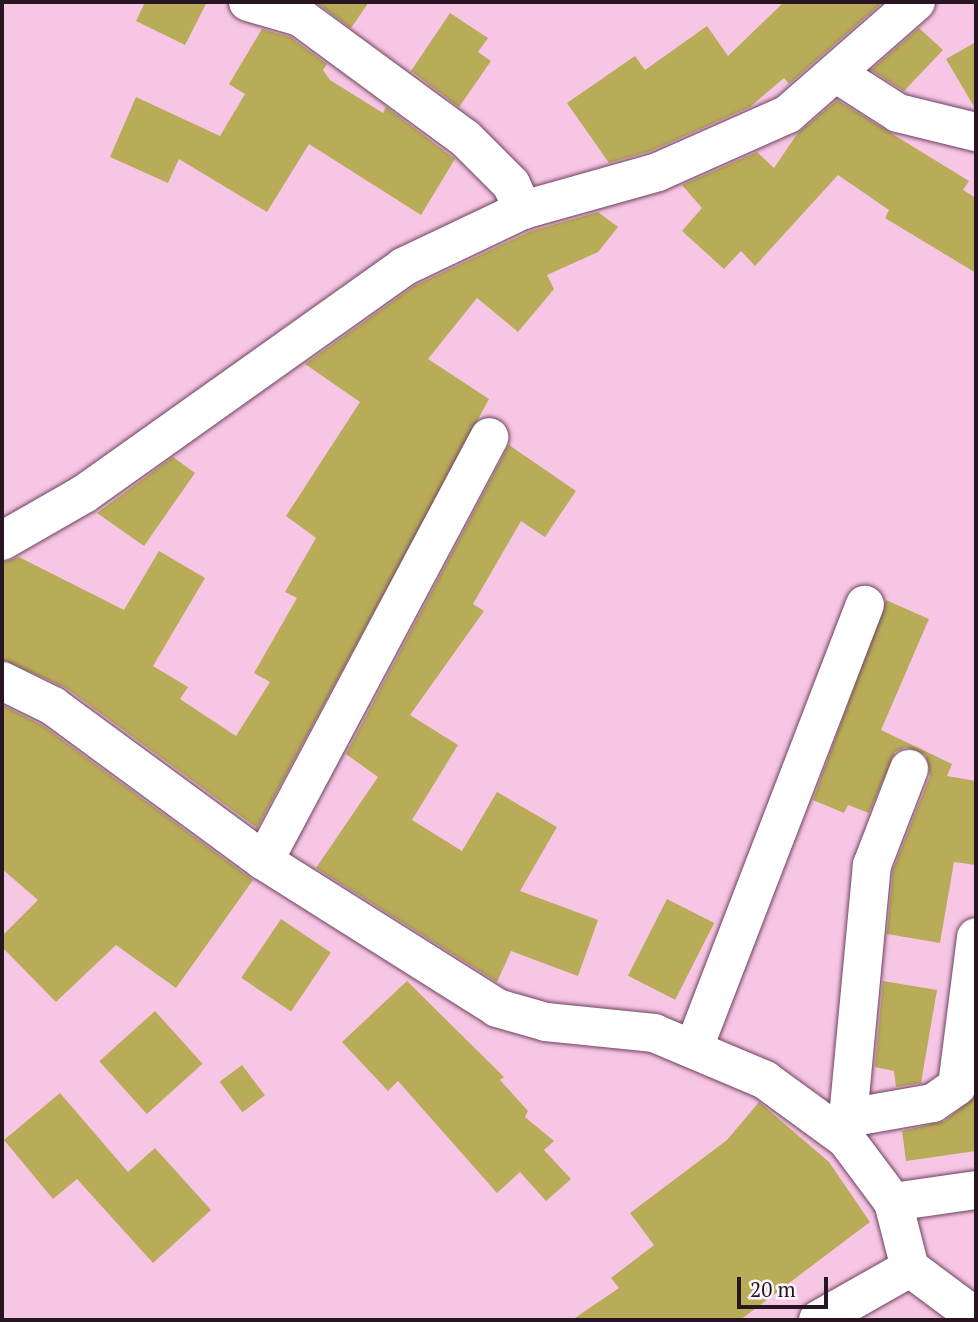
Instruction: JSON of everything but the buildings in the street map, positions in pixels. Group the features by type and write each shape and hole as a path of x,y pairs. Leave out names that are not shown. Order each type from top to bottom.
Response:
{"street":[{"path":"248,2 300,17 464,138 510,184 523,211"},
{"path":"2,541 83,494 351,298 523,211 658,172 751,133 788,114 837,74 916,2"},
{"path":"837,74 898,113 976,132"},
{"path":"264,861 489,437"},
{"path":"695,1045 865,605"},
{"path":"2,681 53,706 264,861 498,1008 546,1022 654,1033 695,1045 765,1080 847,1128 907,1209 910,1268"},
{"path":"847,1128 872,865 909,769"},
{"path":"847,1128 933,1103 957,1086 976,937"},
{"path":"907,1209 976,1190"},
{"path":"910,1268 976,1317"},
{"path":"818,1320 910,1268"}]}
